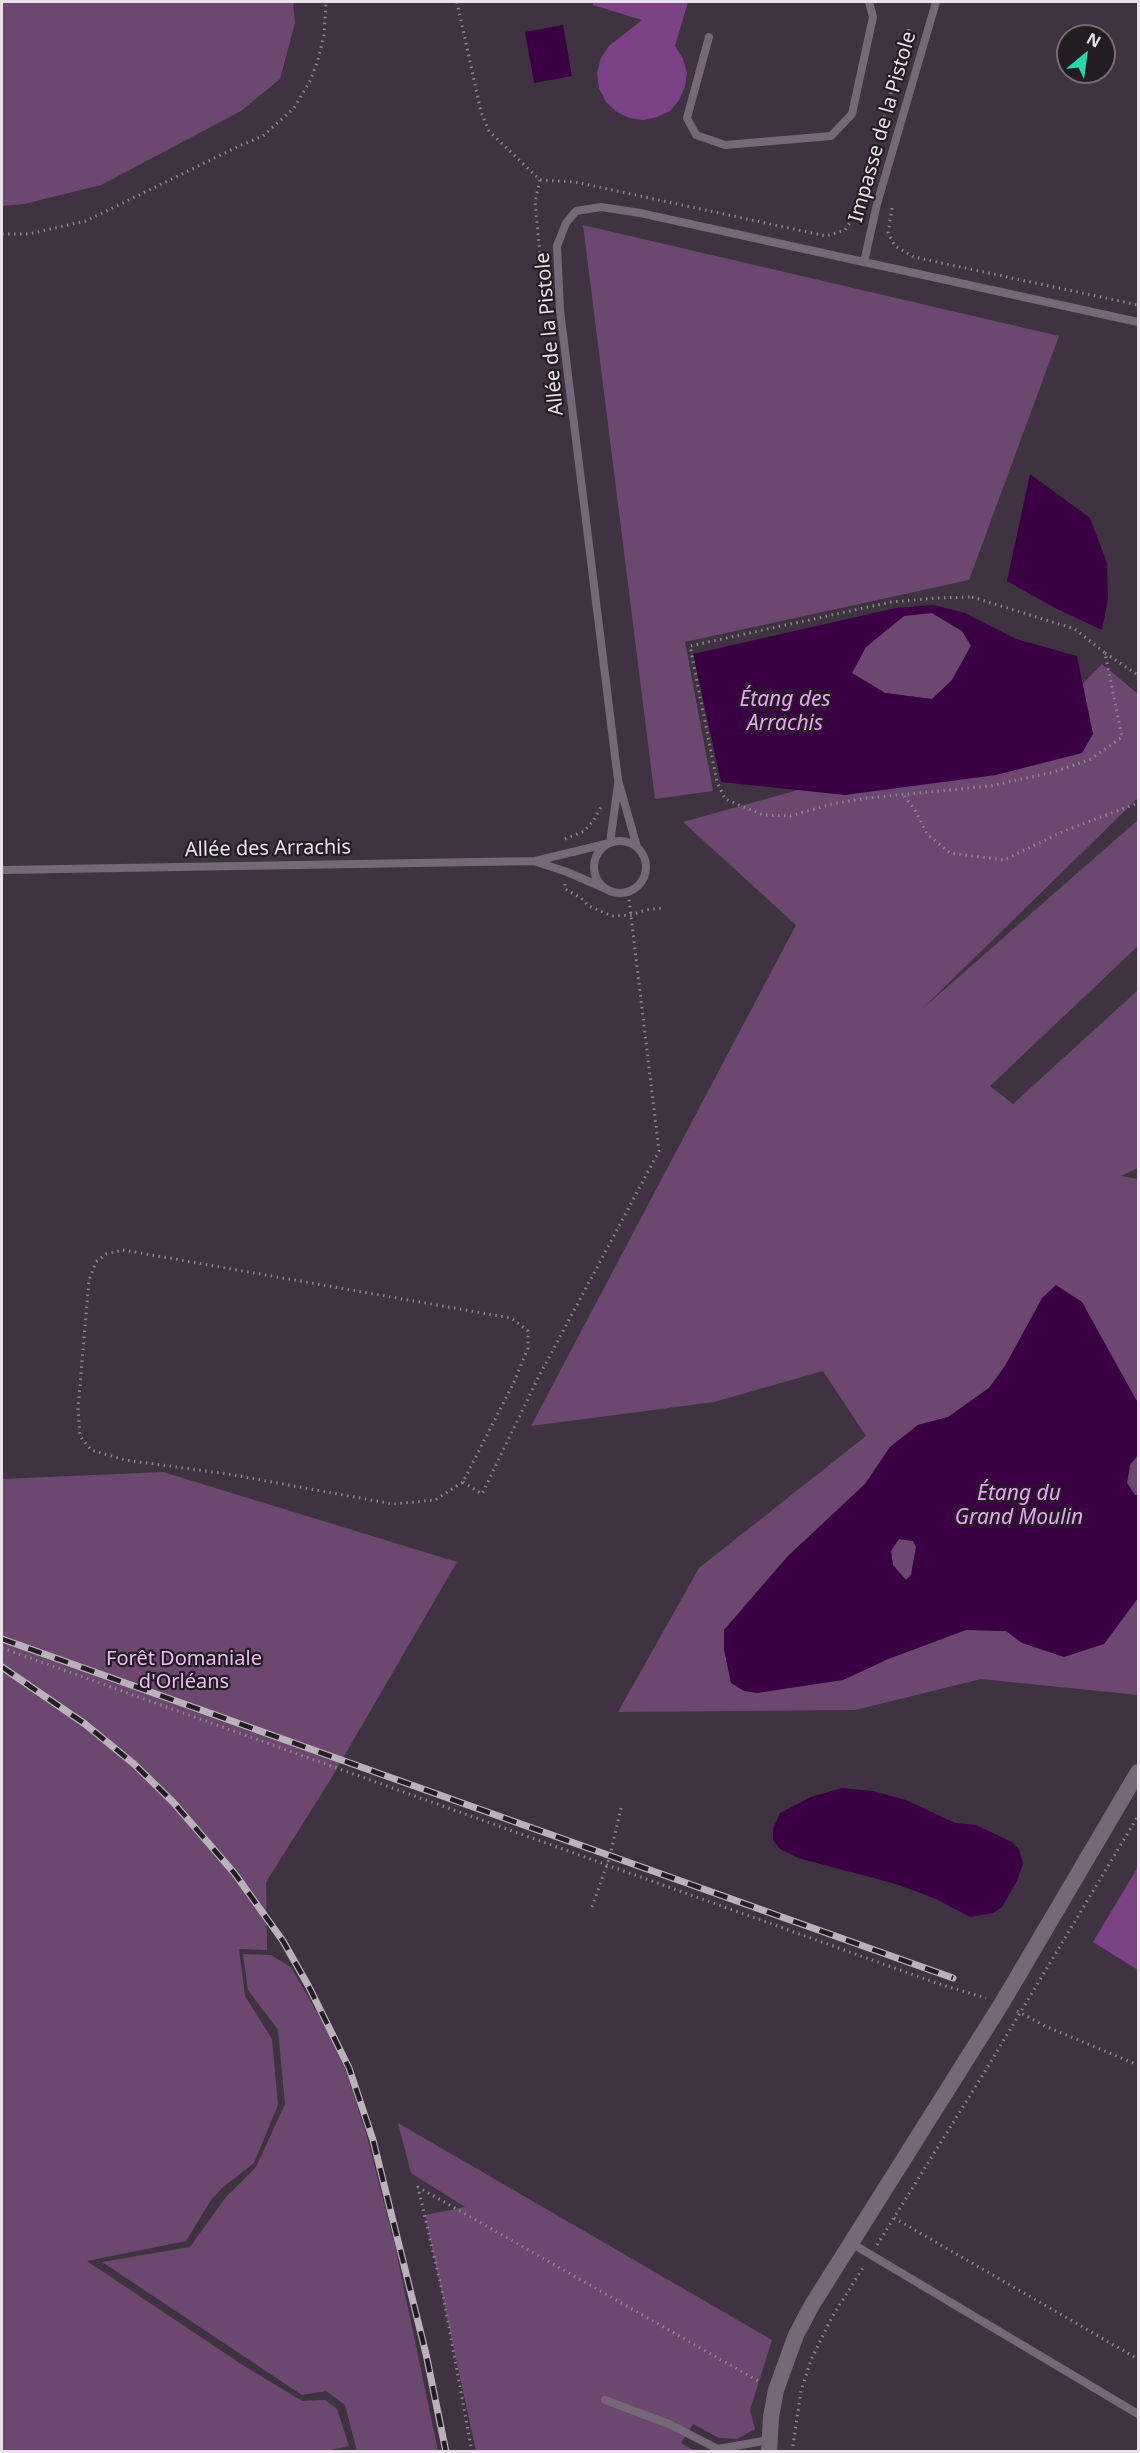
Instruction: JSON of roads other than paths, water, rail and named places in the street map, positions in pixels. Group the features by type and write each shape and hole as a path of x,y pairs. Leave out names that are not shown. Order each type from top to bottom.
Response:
{"street":[{"path":"769,2446 776,2390 796,2335 812,2305 1002,2003 1138,1772"}],"lane":[{"path":"708,37 687,118 696,135 725,145 831,136 852,114 873,16 869,2"},
{"name":"Impasse de la Pistole","path":"864,262 877,204 936,2"},
{"name":"Allée de la Pistole","path":"618,780 560,310 557,246 566,223 576,211 601,207 640,213 1138,322"},
{"path":"607,889 596,877 594,869 598,853 610,843 618,780"},
{"path":"535,861 617,892 628,891 640,884 646,869 642,853 637,847 618,780"},
{"path":"535,861 624,841 637,847"},
{"name":"Allée des Arrachis","path":"2,870 535,861"},
{"path":"851,2242 1138,2414"},
{"path":"605,2400 669,2424 718,2449 769,2446"}],"water":[{"path":"563,25 572,76 534,83 525,32"},
{"path":"1030,474 1090,518 1107,563 1108,599 1102,630 1055,608 1007,581"},
{"name":"Étang des Arrachis","path":"933,605 965,613 1016,639 1077,656 1093,734 1082,753 996,775 845,795 721,782 693,654 896,608","holes":["932,613 962,631 971,646 952,680 932,699 885,693 852,673 866,647 904,616"]},
{"name":"Étang du Grand Moulin","path":"1056,1285 1082,1302 1138,1403 1138,1455 1130,1465 1127,1483 1135,1495 1138,1495 1138,1598 1104,1644 1064,1657 1022,1643 1006,1631 966,1630 888,1659 843,1680 757,1693 744,1691 731,1683 724,1649 724,1630 788,1556 865,1484 890,1447 918,1425 948,1417 989,1388 1005,1366 1042,1298","holes":["899,1539 913,1541 916,1547 911,1575 906,1580 893,1565 891,1551"]},
{"path":"842,1788 873,1791 906,1800 955,1823 976,1825 1012,1842 1019,1849 1023,1864 1017,1881 1002,1907 993,1913 970,1917 936,1899 896,1884 798,1858 780,1849 773,1840 773,1829 780,1813 811,1797"}],"railway":[{"path":"2,1639 953,1978"},
{"path":"2,1667 85,1724 134,1764 173,1802 235,1874 283,1941 309,1987 349,2068 373,2140 426,2354 446,2452"}],"park label":[{"name":"Forêt Domaniale d'Orléans","path":"184,1670"}]}
